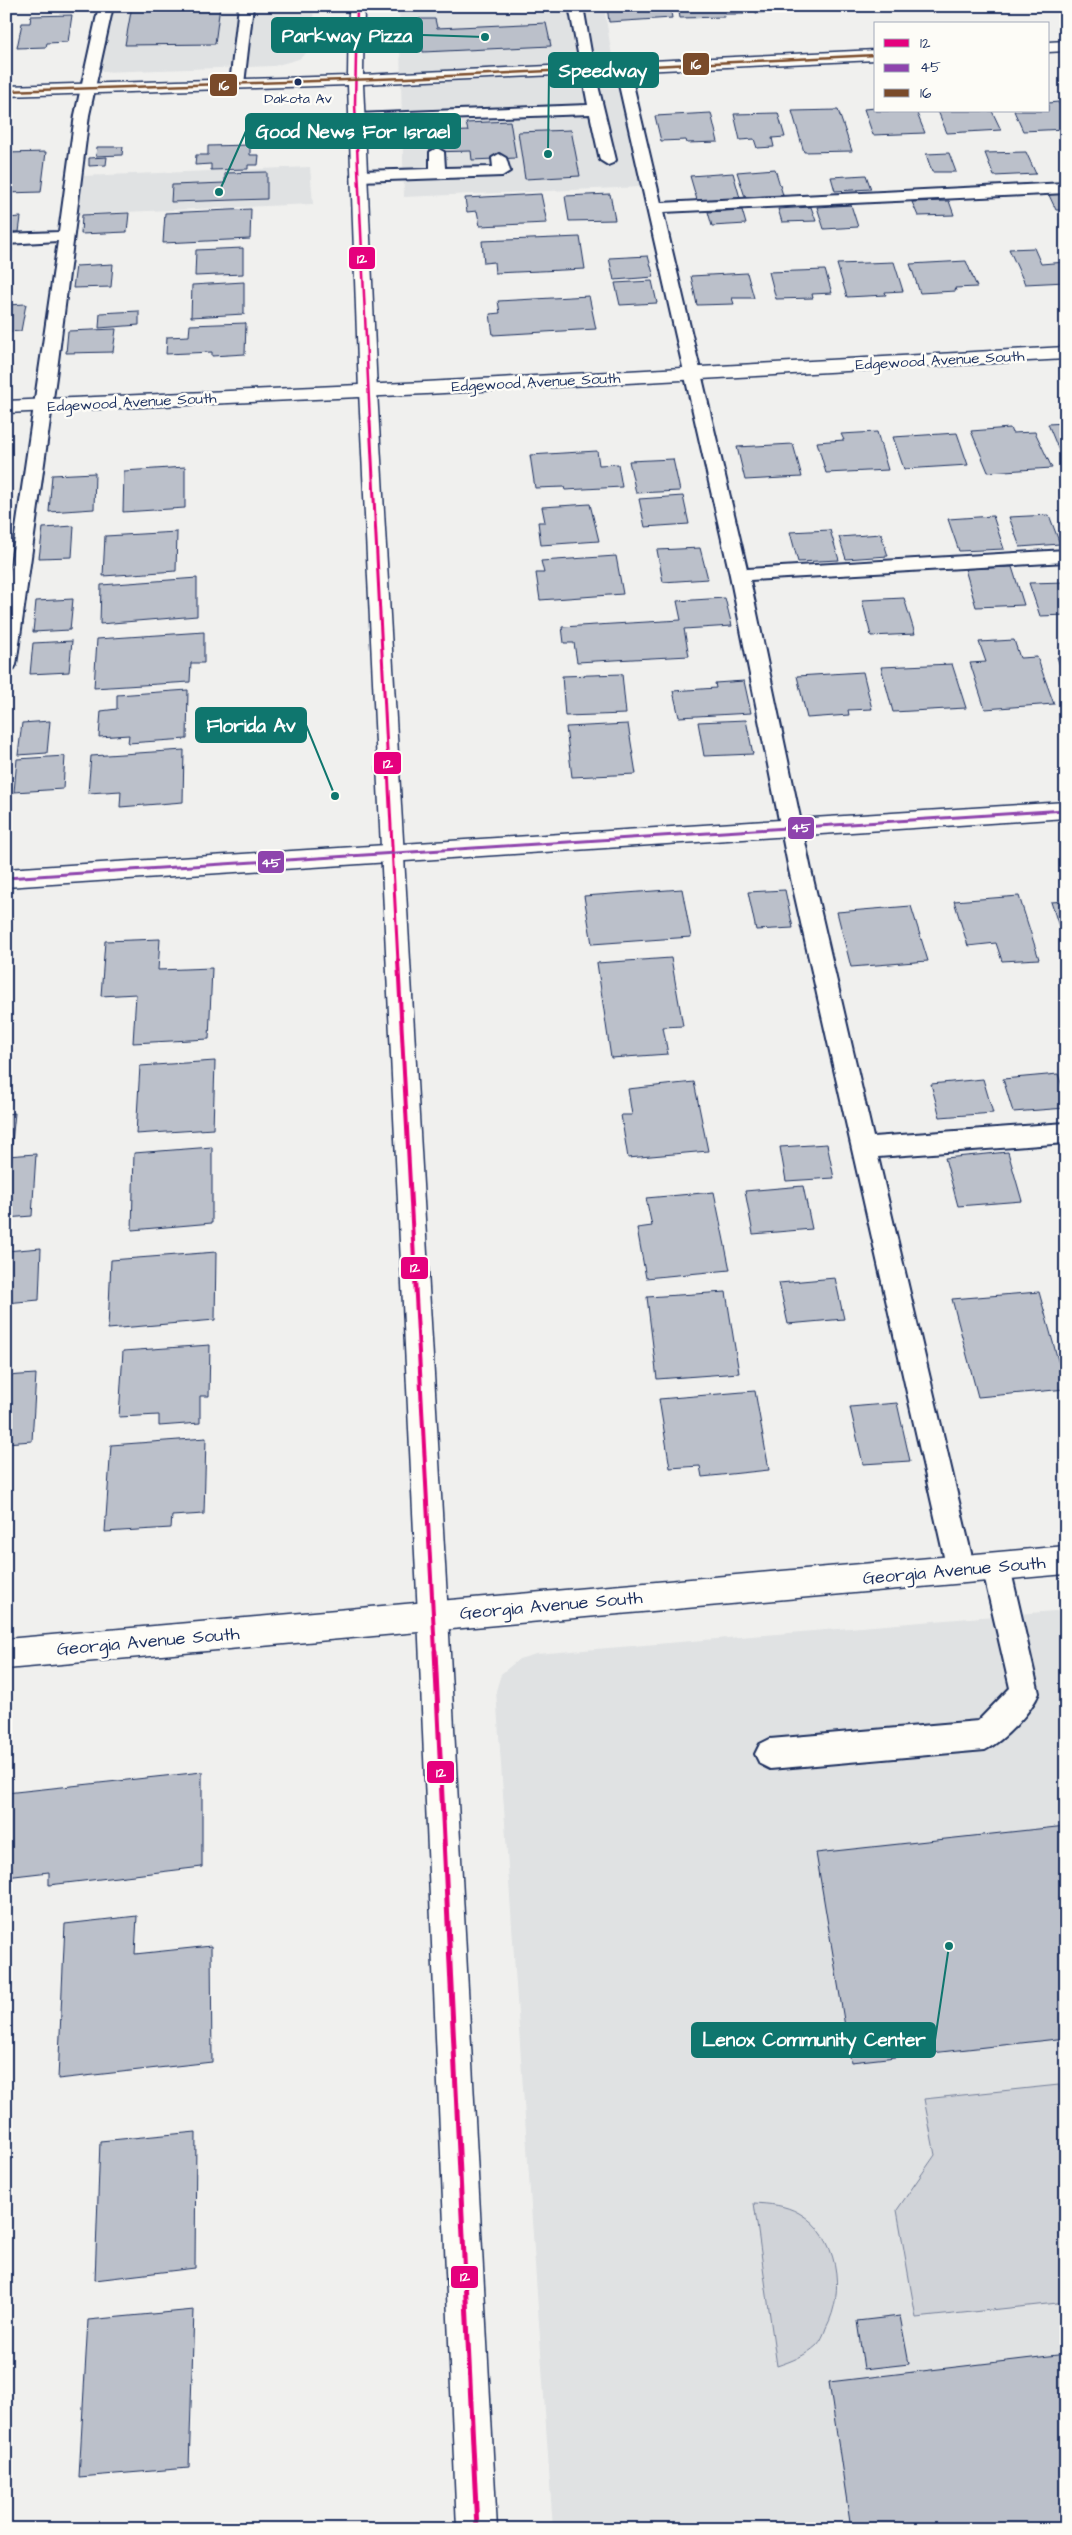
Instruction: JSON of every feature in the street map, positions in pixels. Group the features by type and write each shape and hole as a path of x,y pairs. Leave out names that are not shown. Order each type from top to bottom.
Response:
{"street":[{"path":"357,7 356,118 368,391 433,1616 477,2529"},
{"path":"1050,47 1066,46"},
{"path":"6,91 89,90 356,80 874,55"},
{"name":"Edgewood Avenue South","path":"6,407 368,391 1066,353"},
{"path":"6,878 393,855 1066,810"},
{"name":"Georgia Avenue South","path":"6,1654 1066,1560"}],"lane":[{"path":"6,665 9,623 44,406 82,115 106,6"},
{"path":"237,84 246,6"},
{"path":"357,7 385,6"},
{"path":"576,6 587,69 598,109 608,160"},
{"path":"622,67 739,575 792,828 960,1570"},
{"path":"356,118 452,114 492,117 598,109"},
{"path":"452,114 454,132"},
{"path":"432,115 434,133"},
{"path":"437,152 438,173"},
{"path":"358,176 438,173 457,165 502,171 500,158"},
{"path":"653,208 1066,188"},
{"path":"6,239 65,236"},
{"path":"739,575 1066,556"},
{"path":"864,1148 1066,1132"},
{"path":"770,1754 985,1735 1025,1693 996,1567"}],"shaded area":[{"path":"112,6 314,6 311,49 299,59 274,66 102,72 101,59"},
{"path":"399,6 604,6 611,50 642,187 404,197"},
{"path":"310,167 313,204 76,214 81,176"},
{"path":"1066,1610 1066,2529 553,2529 496,1691 501,1674 519,1659 536,1654"},
{"path":"1059,2085 1066,2116 1066,2302 916,2318 897,2210 935,2155 924,2099"},
{"path":"754,2203 772,2204 799,2213 812,2223 822,2235 830,2249 835,2265 837,2281 836,2298 821,2339 817,2345 803,2355 777,2366"}],"building":[{"path":"132,6 220,6 215,44 125,45"},
{"path":"607,6 670,6 672,18 609,22"},
{"path":"678,6 742,6 744,14 724,14 725,17 680,18"},
{"path":"754,6 820,6 821,10 756,13"},
{"path":"832,6 876,6 877,9 833,11"},
{"path":"72,15 68,42 47,43 46,47 17,48 22,23 30,23 31,16"},
{"path":"419,19 435,19 437,28 546,23 551,46 423,52"},
{"path":"1058,102 1066,117 1066,129 1023,131 1014,112 1050,112 1050,103"},
{"path":"874,108 874,112 916,112 925,133 873,135 864,109"},
{"path":"838,110 852,151 804,152 792,111"},
{"path":"938,112 992,112 1001,130 947,133"},
{"path":"711,113 718,142 687,143 686,140 661,141 655,116"},
{"path":"778,113 785,137 772,138 774,147 757,148 754,139 740,140 734,114"},
{"path":"510,121 516,158 472,160 471,151 430,152 428,133 468,131 466,123"},
{"path":"571,130 580,176 525,179 518,132"},
{"path":"250,145 250,155 259,155 258,165 248,165 248,169 211,170 211,164 195,165 196,155 208,155 208,146"},
{"path":"97,147 123,147 122,155 96,156"},
{"path":"46,152 41,192 6,193 6,153"},
{"path":"1026,152 1036,174 994,176 985,153"},
{"path":"949,153 956,172 932,172 926,154"},
{"path":"107,157 106,165 89,166 89,158"},
{"path":"775,169 783,195 745,197 737,172"},
{"path":"267,172 267,199 171,202 172,185 225,183 225,173"},
{"path":"733,173 740,198 697,200 690,176"},
{"path":"866,175 871,189 835,191 831,177"},
{"path":"1048,193 1066,193 1066,210 1056,210"},
{"path":"541,194 547,223 480,226 477,211 467,212 465,198"},
{"path":"610,194 615,220 569,221 565,196"},
{"path":"949,201 954,215 918,216 912,202"},
{"path":"851,205 858,227 824,229 817,207"},
{"path":"811,207 816,221 782,222 778,209"},
{"path":"251,209 250,239 163,243 165,213"},
{"path":"742,210 746,224 712,226 708,212"},
{"path":"129,213 127,232 81,234 82,215"},
{"path":"21,217 19,232 6,232 6,218"},
{"path":"580,237 585,269 495,273 494,262 484,263 482,241"},
{"path":"243,248 243,274 195,276 196,250"},
{"path":"1034,248 1041,264 1066,262 1066,282 1025,284 1009,249"},
{"path":"6,249 12,249 9,270 6,270"},
{"path":"648,256 654,277 614,280 609,258"},
{"path":"966,261 977,287 955,288 956,291 920,293 910,264"},
{"path":"894,262 903,291 885,292 886,295 847,297 837,264"},
{"path":"113,264 111,287 73,288 76,266"},
{"path":"825,270 832,293 812,294 813,298 776,299 769,272"},
{"path":"747,273 754,298 732,298 734,304 697,305 691,276"},
{"path":"652,281 657,303 620,305 615,283"},
{"path":"244,282 244,314 191,317 192,285"},
{"path":"589,296 596,329 493,335 490,314 500,313 498,301"},
{"path":"26,304 21,331 6,332 6,305"},
{"path":"139,311 139,325 99,328 100,313"},
{"path":"246,323 245,354 212,356 212,352 166,354 167,337 189,336 190,325"},
{"path":"116,329 113,352 66,353 68,331"},
{"path":"1066,423 1066,468 1048,424"},
{"path":"1010,428 1012,433 1035,432 1052,468 988,472 971,431"},
{"path":"877,432 888,470 826,473 817,442 844,440 841,434"},
{"path":"957,433 968,465 904,469 893,437"},
{"path":"793,444 802,477 745,480 737,447"},
{"path":"597,451 599,465 618,464 622,487 565,490 564,487 535,488 530,455"},
{"path":"673,459 680,491 636,493 629,461"},
{"path":"185,467 185,508 123,512 124,471"},
{"path":"95,473 94,509 49,512 52,475"},
{"path":"683,496 689,524 645,527 639,499"},
{"path":"590,504 599,541 541,545 538,522 545,522 542,507"},
{"path":"1049,515 1060,544 1020,547 1009,517"},
{"path":"993,516 1004,549 959,551 948,519"},
{"path":"74,526 72,557 39,558 43,528"},
{"path":"830,530 839,560 798,562 790,532"},
{"path":"177,532 176,571 103,576 105,536"},
{"path":"881,534 888,556 846,559 839,537"},
{"path":"700,548 708,579 663,582 657,550"},
{"path":"616,556 623,594 540,600 536,573 544,573 541,561"},
{"path":"1012,567 1024,605 976,607 965,569"},
{"path":"197,578 197,616 100,624 101,585"},
{"path":"1066,582 1066,615 1040,616 1029,583"},
{"path":"725,598 732,626 684,629 689,656 577,662 574,643 564,643 562,627 681,620 677,601"},
{"path":"904,598 915,634 871,636 862,600"},
{"path":"73,599 70,630 33,632 36,601"},
{"path":"204,632 204,663 191,663 190,682 94,688 97,639"},
{"path":"1014,640 1020,658 1037,657 1054,704 985,709 970,663 986,662 979,642"},
{"path":"72,641 69,672 30,674 33,643"},
{"path":"1057,657 1066,657 1066,684"},
{"path":"952,664 966,708 893,712 881,667"},
{"path":"863,672 872,709 848,710 849,715 807,718 797,676"},
{"path":"622,674 626,714 565,716 562,676"},
{"path":"744,681 751,713 679,717 673,691 716,688 715,683"},
{"path":"188,690 187,739 128,743 129,735 99,737 101,711 117,709 117,695"},
{"path":"746,720 753,754 704,756 698,722"},
{"path":"50,721 47,753 18,755 22,723"},
{"path":"628,724 636,774 572,777 566,727"},
{"path":"184,750 183,802 120,807 121,791 88,793 91,756"},
{"path":"65,756 63,789 14,792 17,759"},
{"path":"682,889 691,937 592,944 584,896"},
{"path":"785,890 793,928 756,930 748,892"},
{"path":"1019,896 1039,959 1002,961 996,943 968,946 954,901"},
{"path":"1066,901 1066,948 1051,902"},
{"path":"911,906 928,961 851,967 837,912"},
{"path":"160,939 158,970 212,968 209,1039 133,1043 136,994 101,996 105,941"},
{"path":"671,958 683,1026 663,1027 668,1054 611,1058 597,963"},
{"path":"215,1061 213,1129 136,1134 140,1066"},
{"path":"1058,1074 1066,1097 1066,1108 1013,1112 1003,1079"},
{"path":"983,1079 993,1113 940,1117 931,1084"},
{"path":"694,1082 708,1151 628,1158 621,1115 632,1115 628,1089"},
{"path":"15,1113 11,1152 6,1152 6,1114"},
{"path":"827,1144 834,1178 786,1181 780,1147"},
{"path":"212,1147 212,1223 132,1230 134,1153"},
{"path":"1008,1152 1022,1201 958,1206 945,1158"},
{"path":"36,1154 32,1216 6,1218 6,1156"},
{"path":"803,1186 812,1229 753,1234 745,1191"},
{"path":"714,1192 730,1270 646,1278 637,1228 652,1226 646,1198"},
{"path":"41,1248 39,1300 6,1303 6,1251"},
{"path":"216,1252 215,1320 108,1329 111,1260"},
{"path":"835,1278 844,1319 788,1324 779,1283"},
{"path":"726,1292 739,1373 657,1379 647,1297"},
{"path":"1039,1292 1066,1389 978,1397 952,1299"},
{"path":"210,1345 209,1396 200,1396 200,1423 159,1426 159,1415 119,1417 123,1351"},
{"path":"36,1374 32,1441 6,1443 6,1376"},
{"path":"755,1391 769,1470 702,1477 700,1466 670,1468 659,1399"},
{"path":"897,1403 910,1461 863,1464 850,1407"},
{"path":"206,1438 204,1514 172,1516 171,1528 105,1532 111,1445"},
{"path":"202,1772 202,1867 49,1885 49,1872 6,1877 6,1793"},
{"path":"1066,1826 1066,2038 851,2062 816,1853"},
{"path":"137,1916 135,1954 211,1946 212,2062 58,2079 65,1924"},
{"path":"196,2132 195,2268 95,2280 100,2141"},
{"path":"194,2310 189,2468 79,2477 88,2320"},
{"path":"900,2316 909,2364 864,2369 857,2321"},
{"path":"1066,2354 1066,2529 851,2529 829,2382"}],"transit line":[{"name":"12","path":"357,6 355,104 368,391 433,1616 477,2529"},
{"name":"16","path":"6,91 89,90 407,78 874,55"},
{"name":"45","path":"6,878 1066,810"}],"place":[{"name":"Parkway Pizza","path":"485,37"},
{"name":"Dakota Av","path":"298,82"},
{"name":"Speedway","path":"548,154"},
{"name":"Good News For Israel","path":"219,192"},
{"name":"Florida Av","path":"335,796"},
{"name":"Lenox Community Center","path":"949,1946"}]}
